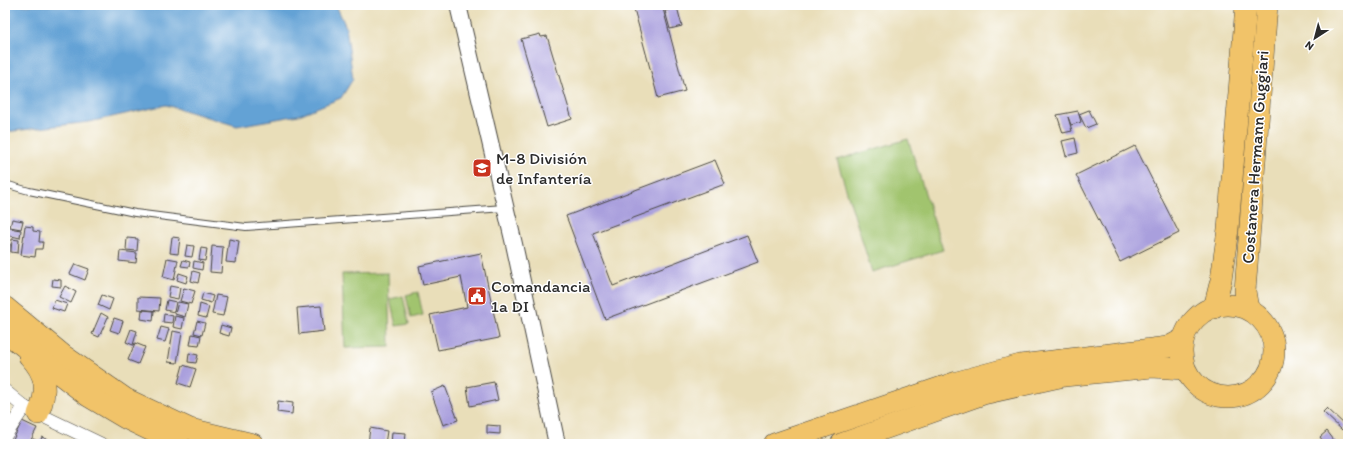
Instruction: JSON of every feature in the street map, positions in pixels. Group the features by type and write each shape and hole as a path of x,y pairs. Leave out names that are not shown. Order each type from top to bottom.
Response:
{"highway":[{"name":"Costanera Hermann Guggiari","path":"1214,308 1221,280 1228,229 1246,5"},
{"name":"Costanera Hermann Guggiari","path":"1248,309 1245,292 1267,5"},
{"path":"1225,306 1248,309 1260,319 1269,331 1273,345 1273,360 1268,374 1259,385 1247,393 1233,397 1218,396 1204,391 1193,381 1185,369 1182,354 1183,339 1190,326 1200,314 1214,308 1225,306"},
{"path":"5,307 63,355 126,399 190,428 253,444"},
{"path":"7,334 32,359 43,374 43,402 31,410"},
{"path":"7,334 88,396 125,418 179,444"},
{"path":"774,444 958,382 1020,365 1168,347 1183,339"},
{"path":"841,444 983,394 1057,378 1152,367 1185,369"}],"street":[{"path":"458,5 514,244 557,444"},
{"path":"5,391 31,410 101,444"},
{"path":"5,436 31,410"}],"lane":[{"path":"5,184 28,191 135,213 246,226 505,208"}],"green space":[{"path":"908,139 943,250 872,272 837,160"},
{"path":"388,273 390,347 345,348 342,274"},
{"path":"418,292 423,315 411,318 406,295"},
{"path":"403,296 409,324 396,326 390,299"}],"water":[{"path":"5,5 336,5 346,27 353,79 341,98 299,115 237,126 166,105 89,122 5,132"}],"building":[{"path":"633,5 662,5 685,91 658,98"},
{"path":"677,7 682,26 670,29 665,11"},
{"path":"540,34 541,37 547,36 572,119 547,127 521,39"},
{"path":"1089,110 1096,124 1086,128 1079,114"},
{"path":"1078,111 1081,122 1071,125 1068,117 1072,131 1063,133 1057,115"},
{"path":"1075,138 1078,153 1066,156 1062,141"},
{"path":"1135,146 1179,233 1120,262 1076,175"},
{"path":"715,160 725,184 593,233 613,286 747,235 758,262 605,319 566,216"},
{"path":"12,219 23,221 21,229 10,227"},
{"path":"25,226 33,227 33,231 40,232 39,242 43,242 42,249 36,249 35,257 21,255"},
{"path":"8,228 21,230 20,238 7,235"},
{"path":"172,237 180,238 178,254 170,253"},
{"path":"127,238 138,239 137,251 126,250"},
{"path":"12,239 19,240 18,253 11,252"},
{"path":"229,239 239,241 236,263 226,262"},
{"path":"6,243 10,244 9,253 5,252"},
{"path":"187,245 194,246 192,257 185,256"},
{"path":"212,246 223,247 221,273 210,272"},
{"path":"201,248 207,249 205,261 199,260"},
{"path":"120,251 137,253 136,263 119,261"},
{"name":"Comandancia 1a DI","path":"481,253 499,338 438,350 430,315 467,307 461,277 423,285 419,266"},
{"path":"167,258 178,260 174,280 163,277"},
{"path":"183,260 190,262 189,267 181,266"},
{"path":"194,261 203,263 202,270 193,268"},
{"path":"75,264 89,269 85,280 70,274"},
{"path":"193,271 200,273 198,283 191,281"},
{"path":"179,273 188,276 186,283 177,280"},
{"path":"53,279 61,280 61,287 52,286"},
{"path":"65,286 76,292 71,303 59,297"},
{"path":"170,286 180,288 178,299 168,297"},
{"path":"184,288 195,291 191,304 180,301"},
{"path":"203,293 213,296 211,303 201,300"},
{"path":"102,295 113,299 109,310 98,305"},
{"path":"216,295 227,297 223,316 212,314"},
{"path":"138,297 160,298 159,311 138,309"},
{"path":"55,300 67,304 64,312 52,308"},
{"path":"167,300 176,302 174,312 165,310"},
{"path":"178,302 188,304 185,317 175,314"},
{"path":"200,304 209,307 206,318 198,316"},
{"path":"321,306 324,331 299,334 297,308"},
{"path":"142,310 154,311 153,321 141,319"},
{"path":"101,313 108,317 99,337 92,334"},
{"path":"164,314 173,316 172,323 163,322"},
{"path":"175,316 184,318 182,329 173,327"},
{"path":"114,318 123,321 119,333 110,330"},
{"path":"197,321 205,323 202,335 194,333"},
{"path":"221,325 231,328 229,336 219,333"},
{"path":"161,327 169,329 165,342 157,340"},
{"path":"131,329 137,331 133,345 126,342"},
{"path":"173,331 182,333 177,363 168,362"},
{"path":"192,334 201,336 199,346 190,345"},
{"path":"135,343 145,347 138,364 128,360"},
{"path":"189,353 198,355 196,363 188,362"},
{"path":"183,365 196,369 190,387 178,383"},
{"path":"494,382 498,400 470,406 467,387"},
{"path":"445,386 458,420 443,425 431,392"},
{"path":"278,401 293,403 292,414 277,412"},
{"path":"1327,408 1346,426 1342,430 1323,412"},
{"path":"22,421 37,428 29,444 12,442"},
{"path":"487,425 500,426 500,434 487,433"},
{"path":"370,428 387,431 385,444 368,444"},
{"path":"1327,431 1337,444 1325,444 1320,437"},
{"path":"392,432 406,433 405,444 391,444"},
{"path":"42,437 54,443 31,444 33,439 40,442"}],"place":[{"name":"M-8 División de Infantería","path":"482,168"},
{"name":"Comandancia 1a DI","path":"477,296"}]}
